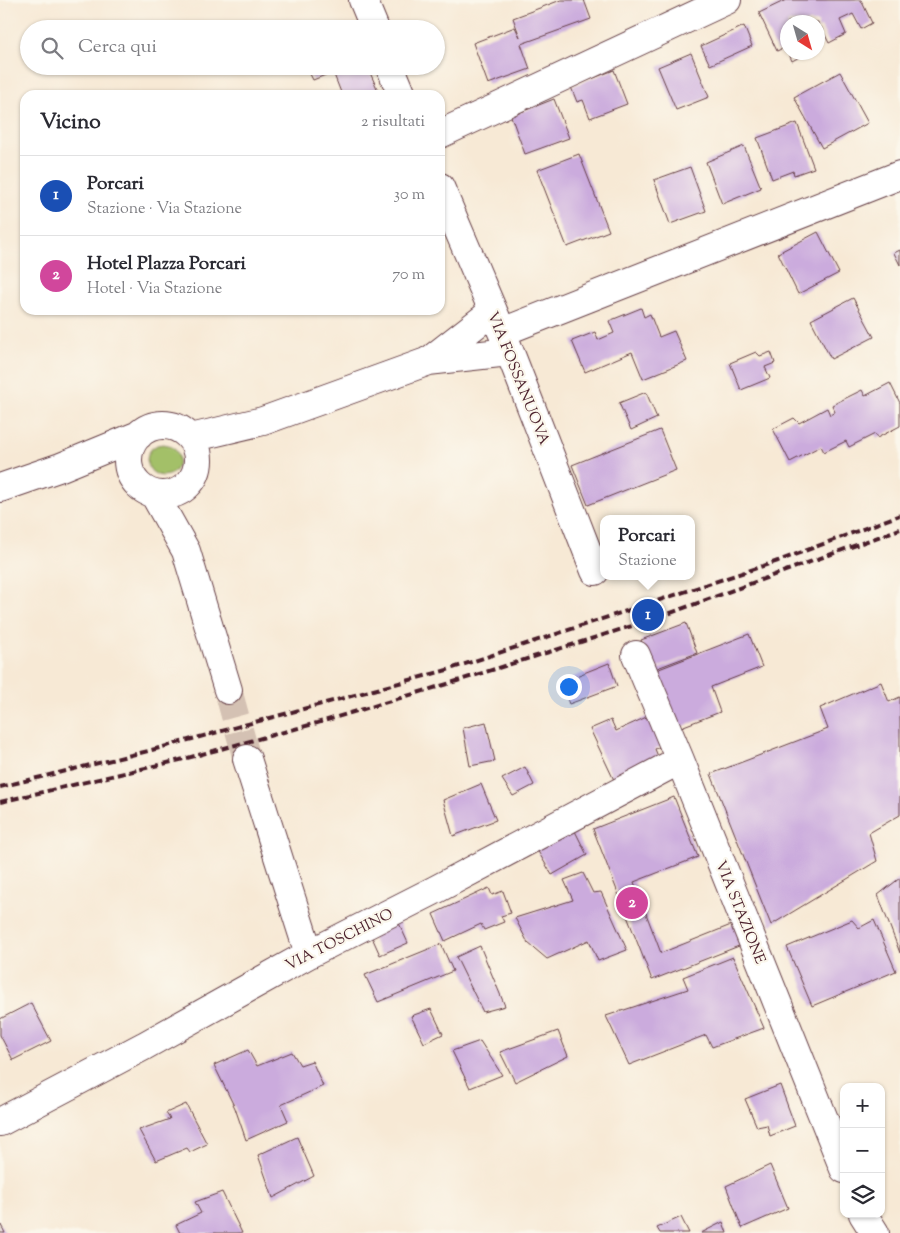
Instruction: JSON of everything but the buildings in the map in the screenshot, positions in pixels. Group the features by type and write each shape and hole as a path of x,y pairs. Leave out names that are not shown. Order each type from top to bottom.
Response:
{"street":[{"path":"363,0 371,20"},
{"path":"445,132 727,0"},
{"path":"394,75 400,90"},
{"path":"191,438 263,420 427,362 900,175"},
{"name":"VIA FOSSANUOVA","path":"445,200 501,332 596,571"},
{"path":"427,362 501,332"},
{"path":"139,435 132,444 128,455 128,467 132,476 137,484 145,490 154,494 170,495 185,488 195,473 238,436 263,420"},
{"path":"0,488 60,467 139,435 149,428 160,425 182,430 191,438 198,455 185,521 186,551"},
{"path":"60,467 128,467"},
{"path":"154,494 186,551 228,690"},
{"name":"VIA STAZIONE","path":"636,655 840,1159"},
{"path":"247,759 309,954"},
{"name":"VIA TOSCHINO","path":"0,1122 153,1041 309,954 435,890 680,760"},
{"path":"863,1218 865,1233"},
{"path":"865,1218 875,1233"}],"green space":[{"path":"163,444 175,448 179,460 175,472 163,476 151,472 147,460 151,448"}],"tunnel":[{"path":"228,690 247,759"}],"railway":[{"path":"0,787 148,751 447,670 778,561 900,515"},
{"path":"0,802 180,760 317,723 457,681 654,619 900,529"}],"place":[{"name":"Porcari","path":"648,615"},
{"name":"Hotel Plazza Porcari","path":"632,903"}]}
